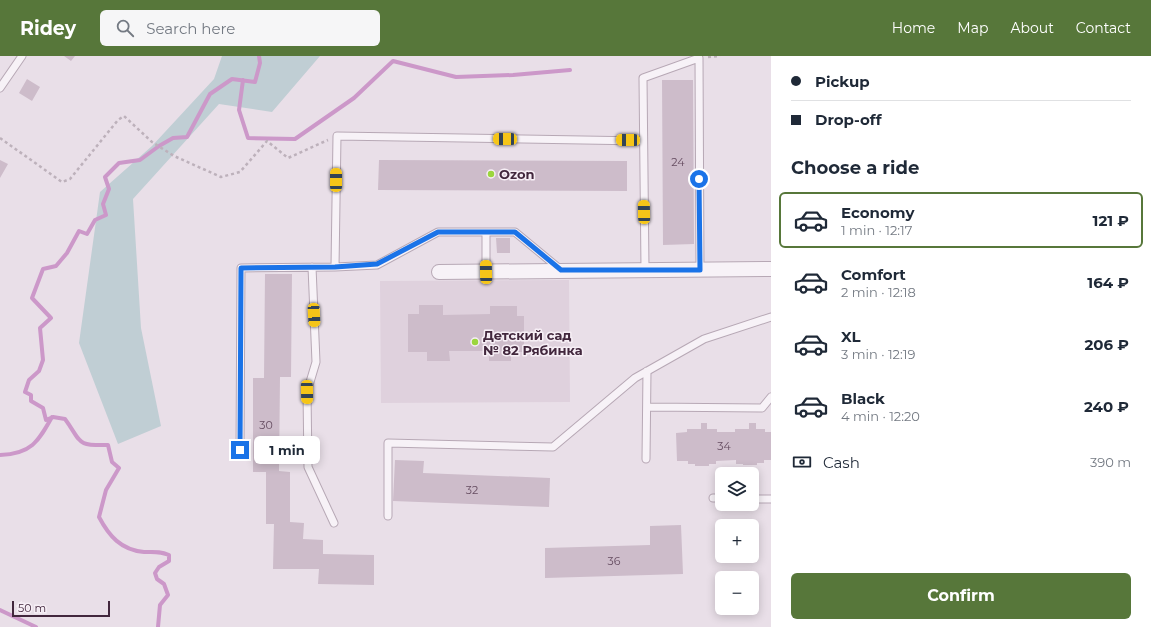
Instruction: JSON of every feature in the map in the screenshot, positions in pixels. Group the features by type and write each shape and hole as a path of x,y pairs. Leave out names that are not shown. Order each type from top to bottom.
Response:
{"street":[{"path":"439,272 771,269"}],"lane":[{"path":"0,88 22,56"},
{"path":"645,269 642,78 699,58 700,270"},
{"path":"335,267 336,136 643,141"},
{"path":"240,450 241,268 335,267 377,264 438,232 515,232 561,270"},
{"path":"486,232 486,272"},
{"path":"312,267 316,362 307,392 308,467 334,523"},
{"path":"388,516 388,443 553,447 635,378 704,339 771,317"},
{"path":"646,459 648,407 647,371"},
{"path":"648,407 762,408 771,397"},
{"path":"759,499 771,499"}],"path":[{"path":"0,138 62,182 70,179 118,120 124,116 152,142 174,156 221,177 240,172 266,141 288,158 336,136"}],"shaded area":[{"path":"222,56 320,56 272,112 219,104 133,199 141,328 161,426 118,444 79,343 100,192 152,146 214,79"},
{"name":"Детский сад № 82 Рябинка","path":"569,280 570,402 381,403 380,281"}],"building":[{"path":"64,56 75,56 71,61"},
{"path":"27,79 40,87 32,101 19,93"},
{"path":"662,80 693,80 694,244 663,245"},
{"path":"0,160 8,164 0,178"},
{"path":"379,160 627,161 627,191 378,190"},
{"path":"496,238 510,238 510,253 497,253"},
{"path":"265,274 292,274 291,377 280,377 279,471 290,472 290,522 304,523 303,539 323,540 323,554 374,555 374,585 318,584 319,569 273,569 274,524 266,524 266,472 253,472 253,378 264,378"},
{"path":"419,305 443,305 443,315 490,314 490,306 517,306 517,316 524,316 524,352 511,352 511,361 489,361 489,351 449,351 450,361 427,361 427,352 408,352 408,314 419,314"},
{"path":"701,423 707,423 707,429 717,429 717,432 735,432 735,429 749,429 749,423 756,423 756,429 765,429 765,432 771,432 771,460 764,460 764,463 757,463 757,465 736,464 736,460 716,461 716,464 709,464 709,466 695,466 695,464 688,464 688,461 677,461 676,433 687,432 687,429 701,429"},
{"path":"395,460 424,461 423,473 550,478 549,507 393,501"},
{"path":"681,525 683,574 545,578 545,548 650,545 650,526"}],"waterway":[{"path":"158,627 160,605 168,595 164,584 157,579 155,573 159,567 169,561 169,555 160,552 136,551 122,545 107,530 99,517 106,490 119,468 112,462 108,445 90,445 80,441 65,419 53,417 46,420 43,408 31,401 31,395 25,392 29,380 39,371 43,360 40,328 51,318 32,298 43,269 56,266 67,253 79,231 87,234 95,220 106,215 103,204 109,189 105,177 119,163 140,160 173,138 187,137 210,94 232,79 255,82 260,63 259,56"},
{"path":"243,80 239,110 248,138 295,139 354,98 393,61 456,77 513,75 570,70"},
{"path":"0,455 19,452 32,445 38,440 52,417"},
{"path":"0,610 36,627"}],"place":[{"name":"Ozon","path":"491,174"},
{"name":"Детский сад № 82 Рябинка","path":"475,342"}],"route":[{"path":"240,450 241,268 335,267 377,264 438,232 515,232 561,270 700,270 699,179"}]}
